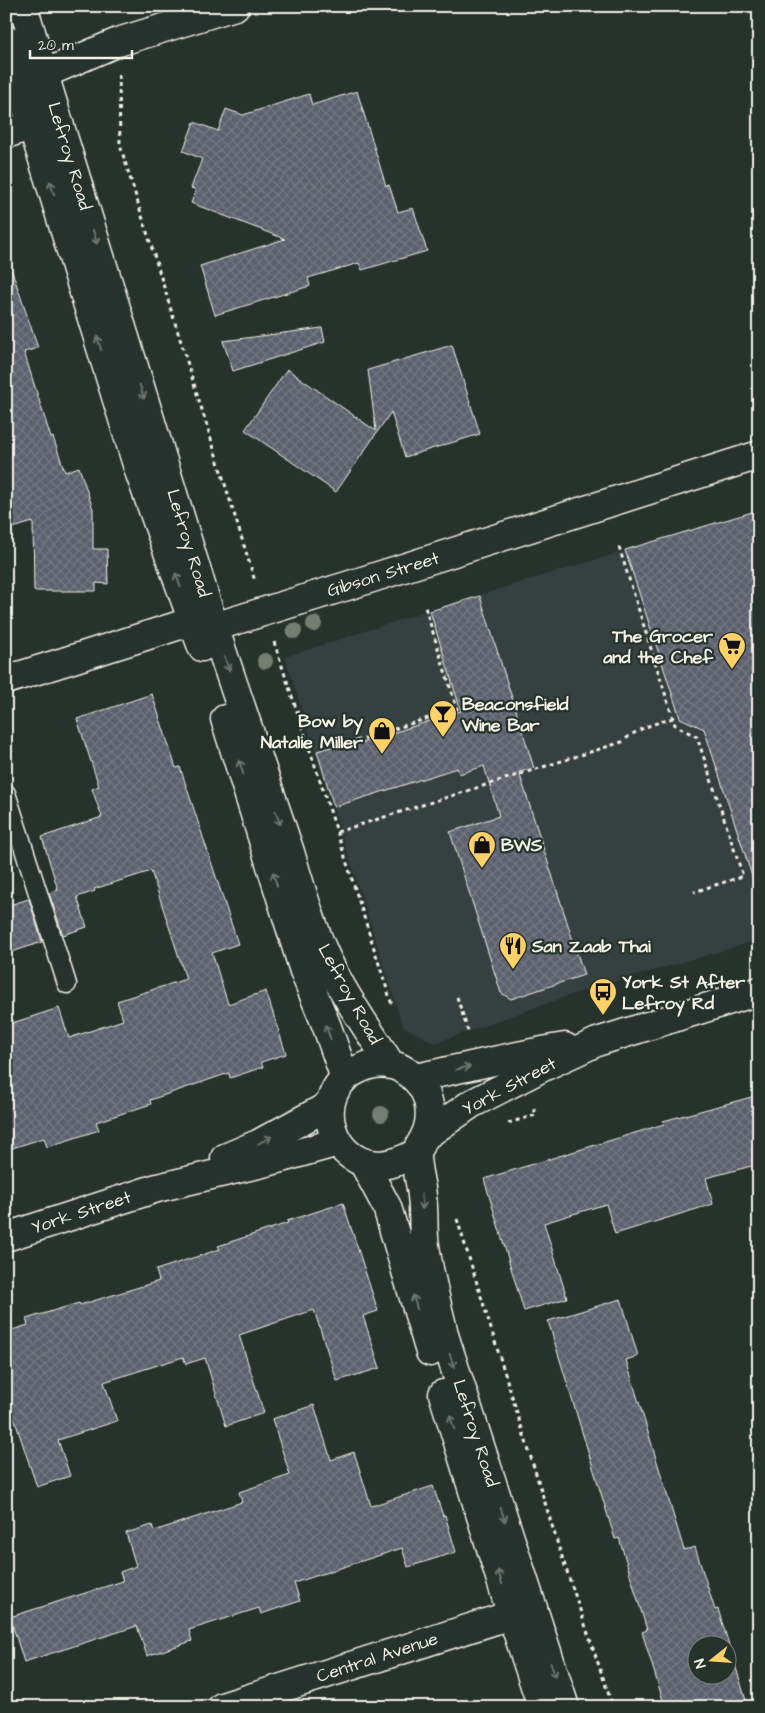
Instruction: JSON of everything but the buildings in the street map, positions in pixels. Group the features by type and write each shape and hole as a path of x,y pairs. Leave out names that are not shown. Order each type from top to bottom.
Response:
{"street":[{"name":"Lefroy Road","path":"23,6 32,79 33,126 139,471 204,624 290,852 300,888 325,954 347,996 391,1065"},
{"path":"32,79 118,42 235,6"},
{"name":"Lefroy Road","path":"6,40 58,117 204,624 261,830 304,971 345,1078"},
{"path":"6,134 58,117"},
{"name":"Gibson Street","path":"6,680 350,585 759,455"},
{"name":"York Street","path":"420,1145 471,1104 597,1042 759,991"},
{"name":"York Street","path":"415,1078 519,1054 597,1042"},
{"name":"Lefroy Road","path":"330,1104 335,1090 354,1071 366,1066 391,1065 404,1070 415,1078 424,1091 430,1106 430,1122 420,1145 424,1237 431,1283 522,1612 542,1707"},
{"path":"330,1104 330,1124 338,1142"},
{"name":"York Street","path":"157,1188 258,1144 330,1104"},
{"name":"Lefroy Road","path":"338,1142 350,1154 363,1162 387,1207 522,1612 565,1707"},
{"name":"York Street","path":"6,1237 157,1188 267,1162 338,1142"},
{"path":"363,1162 387,1164 420,1145"},
{"name":"Central Avenue","path":"222,1707 522,1612"}],"lane":[{"path":"6,793 67,984"}],"path":[{"path":"118,42 120,145 256,586"},
{"path":"618,547 675,725 698,737 743,876 694,892"},
{"path":"356,742 457,709 425,607"},
{"path":"273,638 394,1014"},
{"path":"337,832 622,742 640,729 673,718"},
{"path":"457,997 469,1037"},
{"path":"499,1126 536,1115"},
{"path":"456,1218 559,1548 613,1707"}],"shaded area":[{"path":"753,512 759,515 759,940 576,993 435,1043 403,1026 285,657 421,613"}],"place":[{"name":"The Grocer and the Chef","path":"732,670"},
{"name":"Beaconsfield Wine Bar","path":"443,738"},
{"name":"Bow by Natalie Miller","path":"382,755"},
{"name":"BWS","path":"482,869"},
{"name":"San Zaab Thai","path":"513,970"},
{"name":"York St After Lefroy Rd","path":"603,1016"}]}
